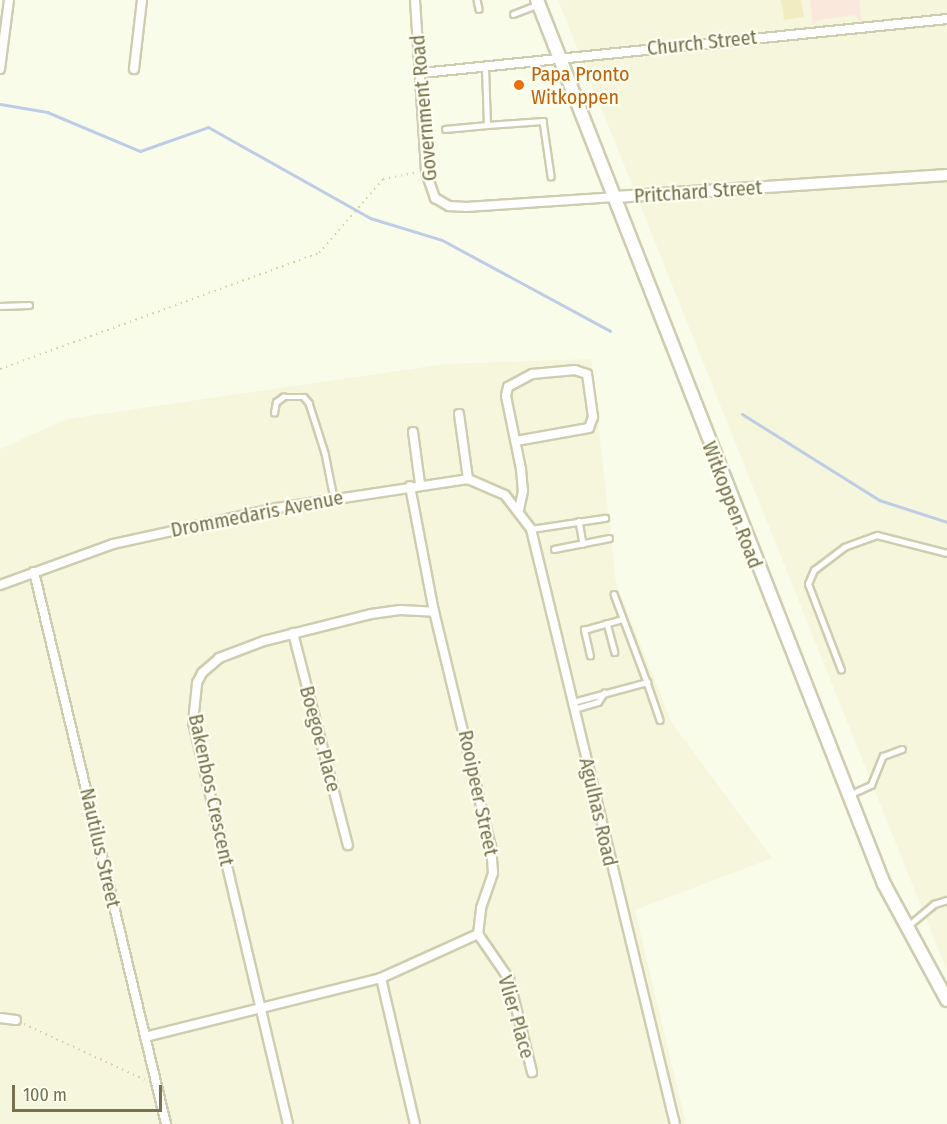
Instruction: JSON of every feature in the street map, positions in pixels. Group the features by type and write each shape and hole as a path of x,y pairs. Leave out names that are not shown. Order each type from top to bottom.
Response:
{"main road":[{"name":"Witkoppen Road","path":"538,2 848,795 906,927 947,1000"}],"street":[{"path":"0,69 9,0"},
{"path":"134,69 142,0"},
{"name":"Government Road","path":"415,0 422,73 426,172 435,198 449,206"},
{"name":"Church Street","path":"422,73 947,19"},
{"name":"Pritchard Street","path":"449,206 947,175"},
{"path":"516,441 589,428 593,417 587,374 575,370 532,374 508,387 506,396 516,441 523,491 516,507"},
{"path":"459,414 468,479"},
{"path":"413,432 420,484"},
{"name":"Drommedaris Avenue","path":"0,585 123,542 334,498 420,484 468,479 493,489 516,507"},
{"name":"Rooipeer Street","path":"410,486 434,612 491,847 493,873 481,908 477,934"},
{"name":"Agulhas Road","path":"516,507 531,529 675,1124"},
{"name":"Nautilus Street","path":"34,572 166,1124"},
{"name":"Bakenbos Crescent","path":"288,1124 193,722 192,700 202,673 219,658 293,633 371,614 400,610 434,612"},
{"name":"Boegoe Place","path":"293,633 348,845"},
{"path":"145,1037 381,978 477,934"},
{"name":"Vlier Place","path":"477,934 509,979 532,1072"},
{"path":"381,978 415,1124"},
{"path":"0,1018 16,1020"}],"lane":[{"path":"477,0 479,9"},
{"path":"513,14 538,2"},
{"path":"484,67 487,125"},
{"path":"445,129 543,121 551,176"},
{"path":"0,306 29,305"},
{"path":"274,413 276,402 283,397 304,397 309,403 325,453 334,498"},
{"path":"531,529 605,518"},
{"path":"579,521 584,544"},
{"path":"841,670 808,584 814,570 844,547 877,535 947,553"},
{"path":"554,549 609,538"},
{"path":"614,594 660,720"},
{"path":"590,656 583,632 622,619"},
{"path":"607,623 615,652"},
{"path":"573,705 598,702 604,693 647,682"},
{"path":"848,795 871,784 883,756 902,749"},
{"path":"906,927 934,904 947,900"}],"path":[{"path":"0,369 320,253 383,179 426,172"},
{"path":"16,1020 156,1085"}],"shaded area":[{"path":"558,0 947,0 947,971"},
{"path":"810,0 859,0 862,23 854,15 818,20 813,25"},
{"path":"591,359 616,583 672,723 772,858 635,910 686,1124 0,1124 0,449 67,419 446,364"}],"building":[{"path":"781,0 801,0 804,17 784,20"}],"waterway":[{"path":"0,104 47,112 140,151 208,127 370,218 442,240 610,331"},
{"path":"742,414 879,500 947,522"}],"place":[{"name":"Papa Pronto Witkoppen","path":"519,85"}]}
